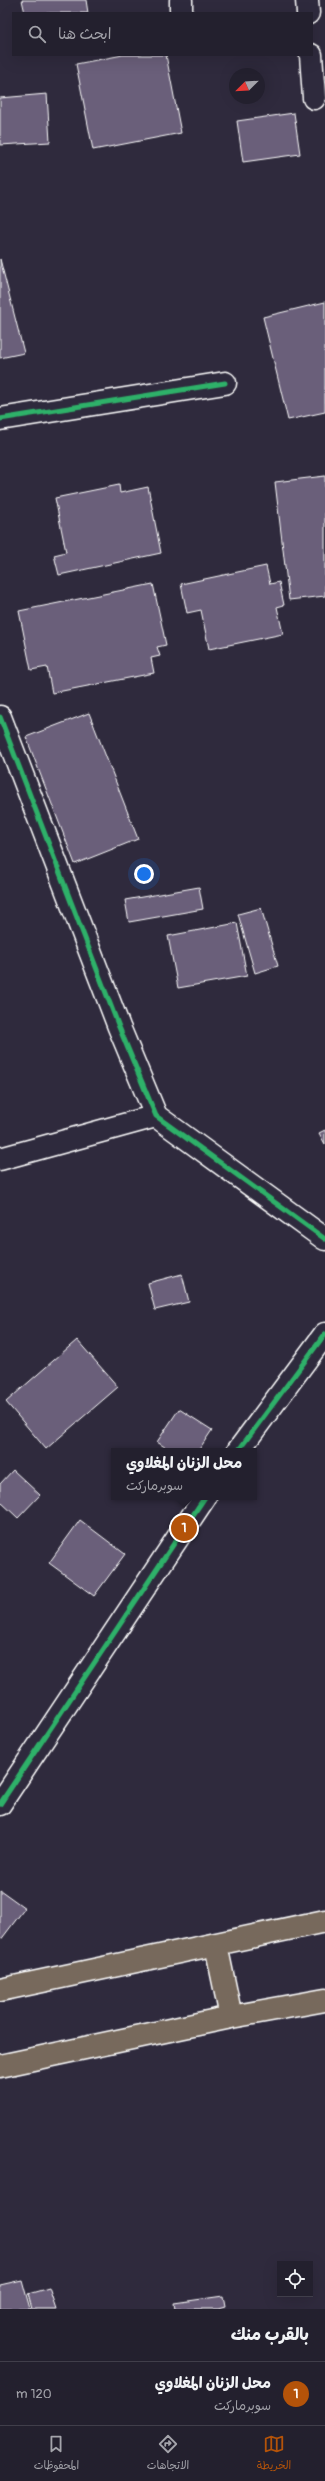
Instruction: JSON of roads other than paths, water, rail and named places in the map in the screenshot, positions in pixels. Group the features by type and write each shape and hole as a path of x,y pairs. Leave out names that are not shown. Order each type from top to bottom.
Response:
{"highway":[{"path":"0,1990 325,1921"},
{"path":"216,1945 232,2017"},
{"path":"0,2066 232,2017 325,2000"}],"street":[{"path":"307,0 308,12"},
{"path":"311,56 314,98"},
{"path":"0,419 224,382"},
{"path":"0,717 119,1027 156,1116 325,1239"},
{"path":"0,1159 156,1116"},
{"path":"240,1448 325,1334"},
{"path":"0,1804 203,1500"}],"place":[{"name":"محل الزنان المغلاوي","path":"184,1528"}]}
